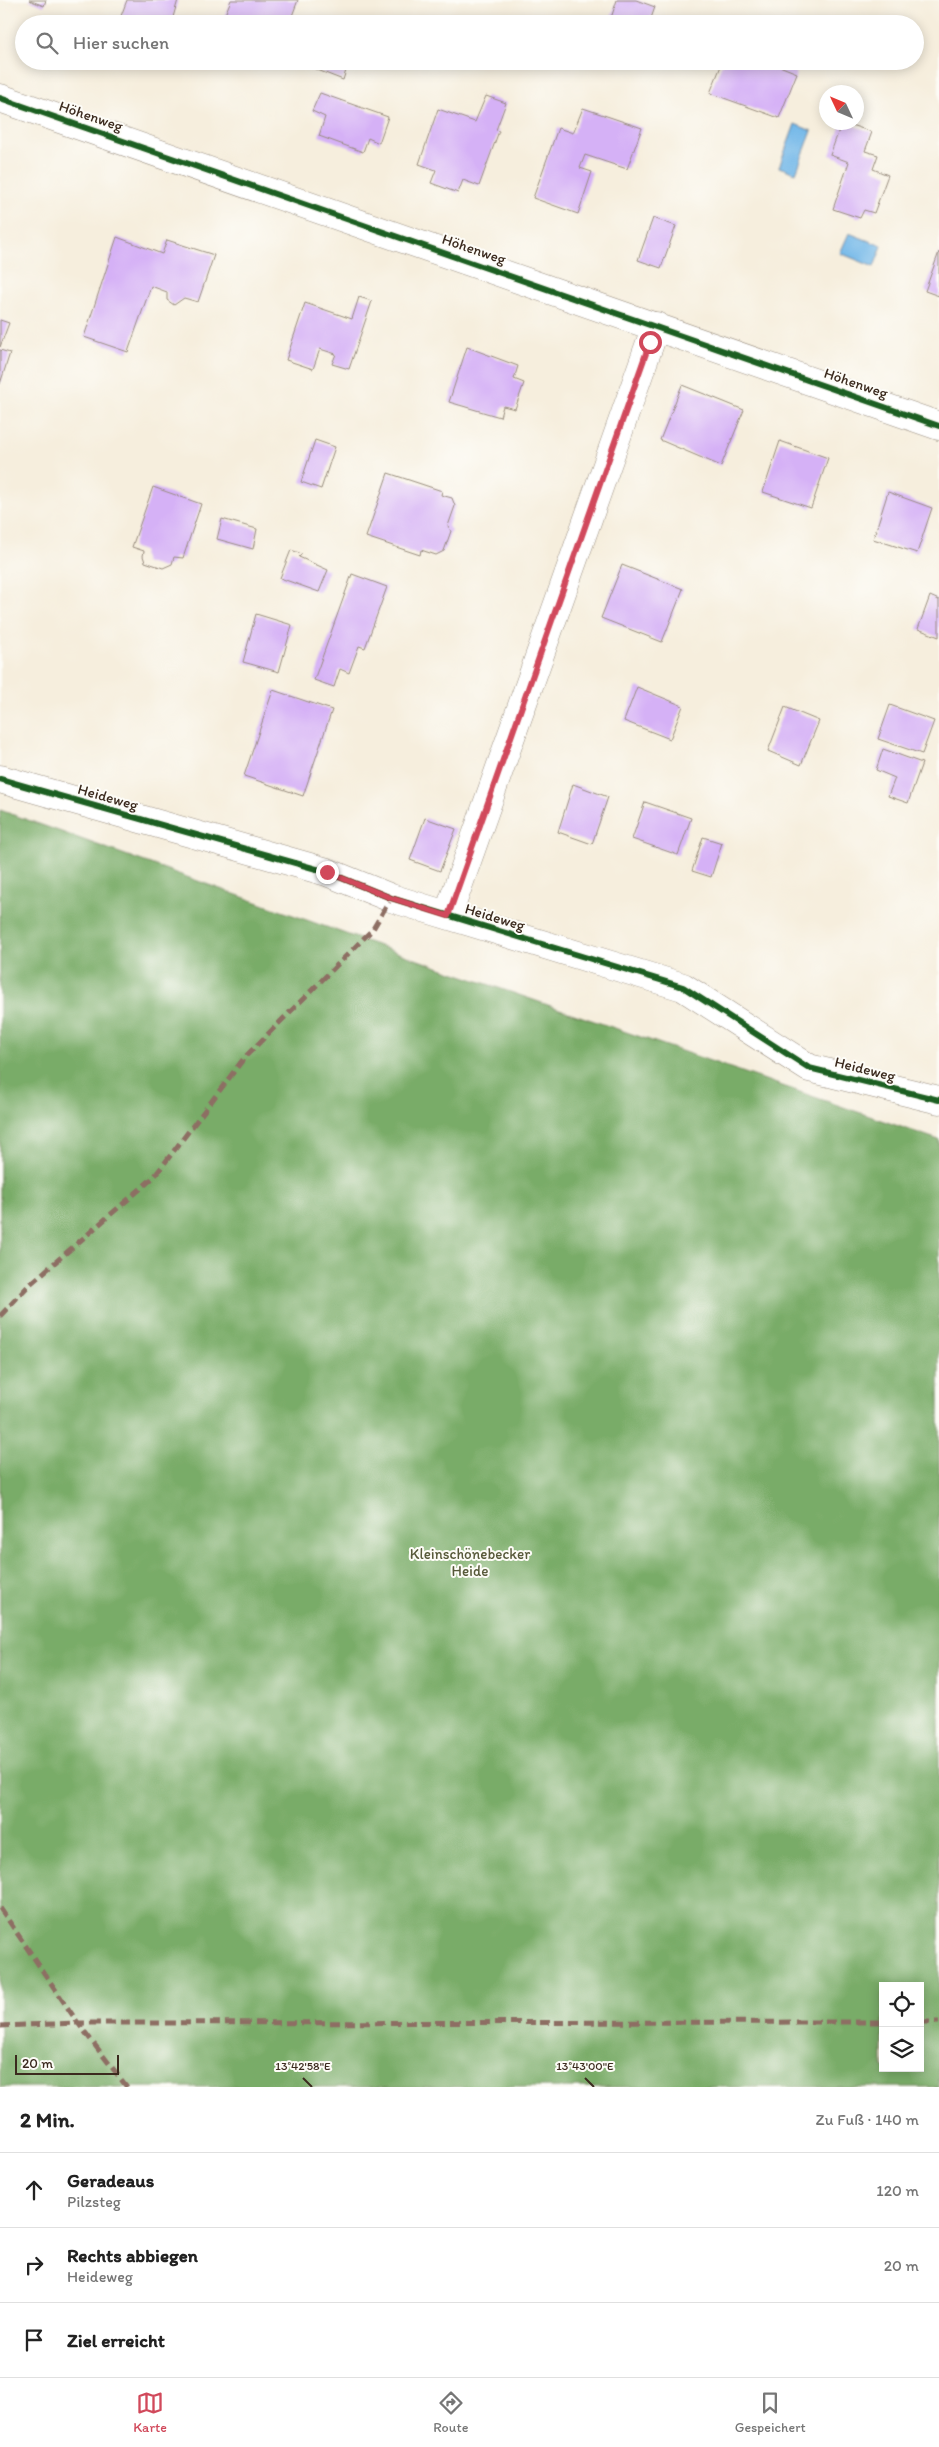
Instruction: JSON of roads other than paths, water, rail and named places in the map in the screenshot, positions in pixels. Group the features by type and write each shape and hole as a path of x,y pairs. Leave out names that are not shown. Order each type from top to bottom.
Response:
{"street":[{"name":"Höhenweg","path":"0,98 939,426"},
{"path":"448,916 656,326"},
{"name":"Heideweg","path":"0,779 327,872 391,898 683,987 809,1068 939,1100"}],"water":[{"path":"795,124 812,131 796,173 779,167"},
{"path":"849,233 882,246 874,267 840,253"}],"park label":[{"name":"Kleinschönebecker Heide","path":"470,1562"}]}
